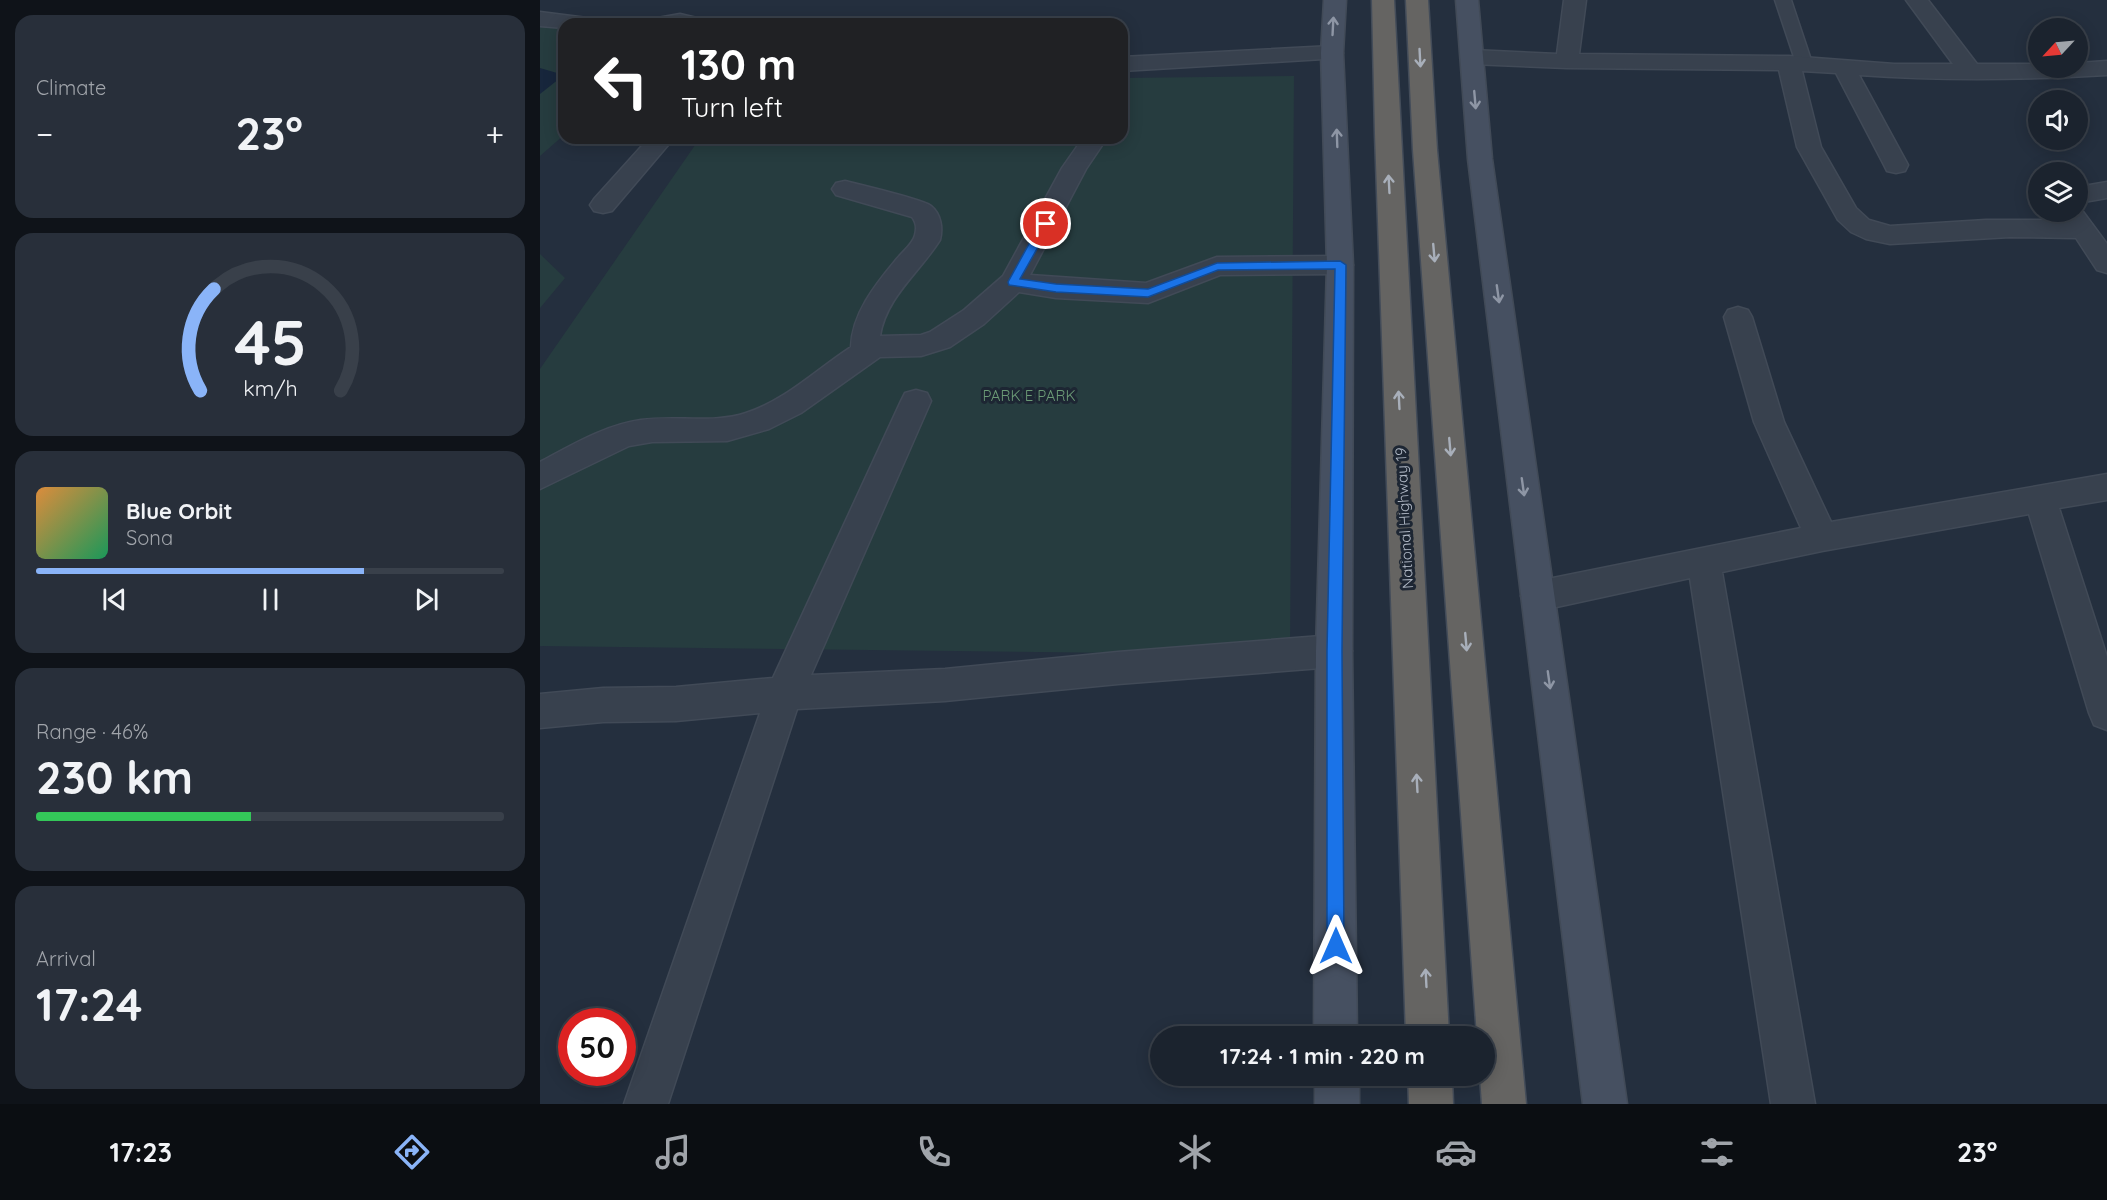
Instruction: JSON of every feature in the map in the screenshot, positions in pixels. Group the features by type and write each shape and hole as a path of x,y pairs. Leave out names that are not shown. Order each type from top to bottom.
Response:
{"highway":[{"name":"National Highway 19","path":"1383,0 1387,146 1428,1026"},
{"path":"1417,0 1425,150 1504,1104"},
{"path":"1430,1086 1431,1104"}],"main road":[{"path":"1335,0 1332,53 1340,265 1334,651 1336,1026"},
{"path":"1467,0 1480,159 1605,1104"},
{"path":"1337,1086 1337,1104"}],"street":[{"path":"1568,61 1575,0"},
{"path":"1917,0 1970,71"},
{"path":"540,19 558,21"},
{"path":"1128,68 1332,53"},
{"path":"1472,57 1568,61 1796,63 1894,71 2107,68"},
{"path":"1796,63 1809,147 1841,205 1860,226 1875,233 1890,235 2058,222"},
{"path":"1843,66 1896,165"},
{"path":"603,205 657,144"},
{"path":"540,476 614,439 628,435 650,431 718,430 741,426 779,412 805,397 864,352 884,345 915,348 938,341 952,333 1013,282 1074,168 1091,144"},
{"path":"845,189 921,211 929,219 930,232 927,240 884,295 873,315 867,330 864,352"},
{"path":"2088,193 2107,190"},
{"path":"2078,222 2107,264"},
{"path":"1013,282 1056,288 1148,293 1217,267 1340,265"},
{"path":"1738,317 1768,422 1822,537"},
{"path":"646,1104 784,694 916,400"},
{"path":"1538,596 1822,537 2107,488"},
{"path":"2040,499 2107,713"},
{"path":"1704,561 1793,1104"},
{"path":"540,711 603,705 676,704 784,694 945,685 1118,668 1334,651"}],"lane":[{"path":"1783,0 1796,63"}],"green space":[{"path":"540,11 562,18 558,18 558,140 540,156"},
{"name":"PARK E PARK","path":"1294,76 1290,655 540,646 540,369 696,144 1128,144 1128,78"},
{"path":"540,254 565,278 540,308"}],"water":[{"path":"540,68 558,73 558,80 540,94"}],"route":[{"path":"1046,224 1013,282 1056,288 1148,293 1167,288 1198,272 1217,267 1340,265 1334,651 1336,946"}]}
